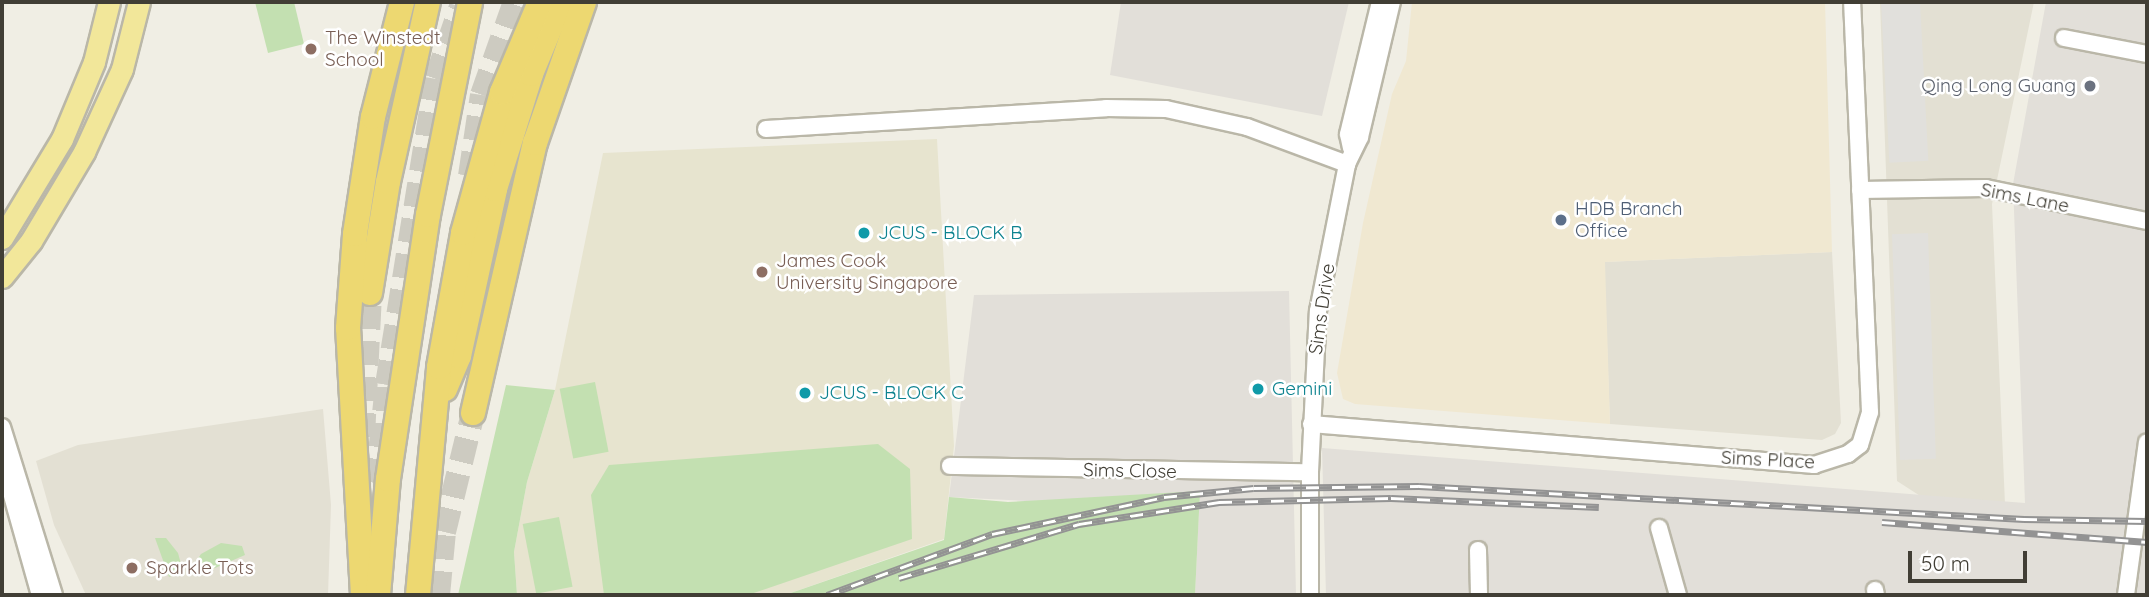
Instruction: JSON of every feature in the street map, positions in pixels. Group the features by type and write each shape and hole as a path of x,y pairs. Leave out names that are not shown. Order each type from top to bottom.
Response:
{"highway":[{"path":"363,595 348,327 355,234 373,117 402,2"},
{"path":"370,293 428,2"},
{"path":"378,595 388,479 428,215 470,2"},
{"path":"418,595 439,366 475,177 502,92 540,2"},
{"path":"436,412 459,356 495,189 531,75 561,2"},
{"path":"473,414 535,143 584,2"},
{"path":"514,240 598,2"}],"main road":[{"path":"2,238 62,139 94,62 109,2"},
{"path":"2,277 31,241 84,152 112,90 139,2"},
{"path":"2,252 14,254 31,241"}],"street":[{"name":"Sims Drive","path":"1310,595 1311,424 1318,311 1349,156 1348,134 1380,2"},
{"name":"Sims Drive","path":"1349,156 1360,138 1392,2"},
{"name":"Sims Place","path":"1311,424 1814,465 1848,454 1860,445 1870,412 1852,2"},
{"path":"2064,38 2147,54"},
{"path":"766,129 1107,108 1166,109 1247,127 1349,156"},
{"name":"Sims Lane","path":"1860,190 1986,188 2147,221"},
{"path":"2,427 54,595"},
{"path":"2126,595 2147,442"},
{"path":"2,460 40,595"},
{"name":"Sims Close","path":"950,466 1310,472"},
{"path":"1659,528 1678,595"},
{"path":"1478,550 1479,595"}],"shaded area":[{"path":"1121,2 1349,2 1322,116 1110,75"},
{"path":"1412,2 1825,2 1832,252 1605,262 1610,424 1355,404 1343,399 1337,373 1363,223 1392,94 1406,61"},
{"path":"1880,2 2034,2 1992,204 2005,504 1928,501 1897,481"},
{"path":"1920,2 1928,161 1889,163 1881,4"},
{"path":"2046,2 2147,2 2147,595 1326,595 1322,448 2025,503 2013,184"},
{"name":"James Cook University Singapore","path":"937,139 954,446 944,539 785,595 517,595 514,552 527,482 555,390 603,153"},
{"path":"1928,233 1936,459 1900,460 1892,234"},
{"path":"1832,252 1841,423 1835,434 1822,440 1610,424 1604,262"},
{"path":"1289,291 1296,595 1195,595 1199,510 949,497 974,295"},
{"path":"323,409 331,505 328,595 86,595 54,525 36,461 78,445"}],"green space":[{"path":"255,2 294,2 304,44 268,53"},
{"path":"595,382 609,452 573,459 560,389"},
{"path":"506,385 555,390 527,482 514,552 517,595 458,595"},
{"path":"878,444 910,469 912,539 748,595 604,595 591,495 609,465"},
{"path":"1200,491 1195,595 785,595 944,540 949,497 1008,502"},
{"path":"559,517 573,587 536,594 523,524"},
{"path":"155,538 166,538 178,553 181,564 174,575 169,577"},
{"path":"221,543 242,546 245,555 208,571 200,568 197,560 201,554"}],"tunnel":[{"path":"470,176 482,95 515,2"},
{"path":"377,483 387,385 436,79 461,7"},
{"path":"363,437 370,293"},
{"path":"438,595 444,532 473,413"}],"railway":[{"path":"827,595 992,534 1164,497 1254,488 1419,486 2024,519 2147,521"},
{"path":"899,578 1079,524 1219,502 1391,498 1599,507"},
{"path":"1882,522 2147,542"}],"place":[{"name":"The Winstedt School","path":"311,49"},
{"name":"Qing Long Guang","path":"2090,86"},
{"name":"HDB Branch Office","path":"1561,220"},
{"name":"JCUS - BLOCK B","path":"864,233"},
{"name":"James Cook University Singapore","path":"762,272"},
{"name":"Gemini","path":"1258,389"},
{"name":"JCUS - BLOCK C","path":"805,393"},
{"name":"Sparkle Tots","path":"132,568"}]}
